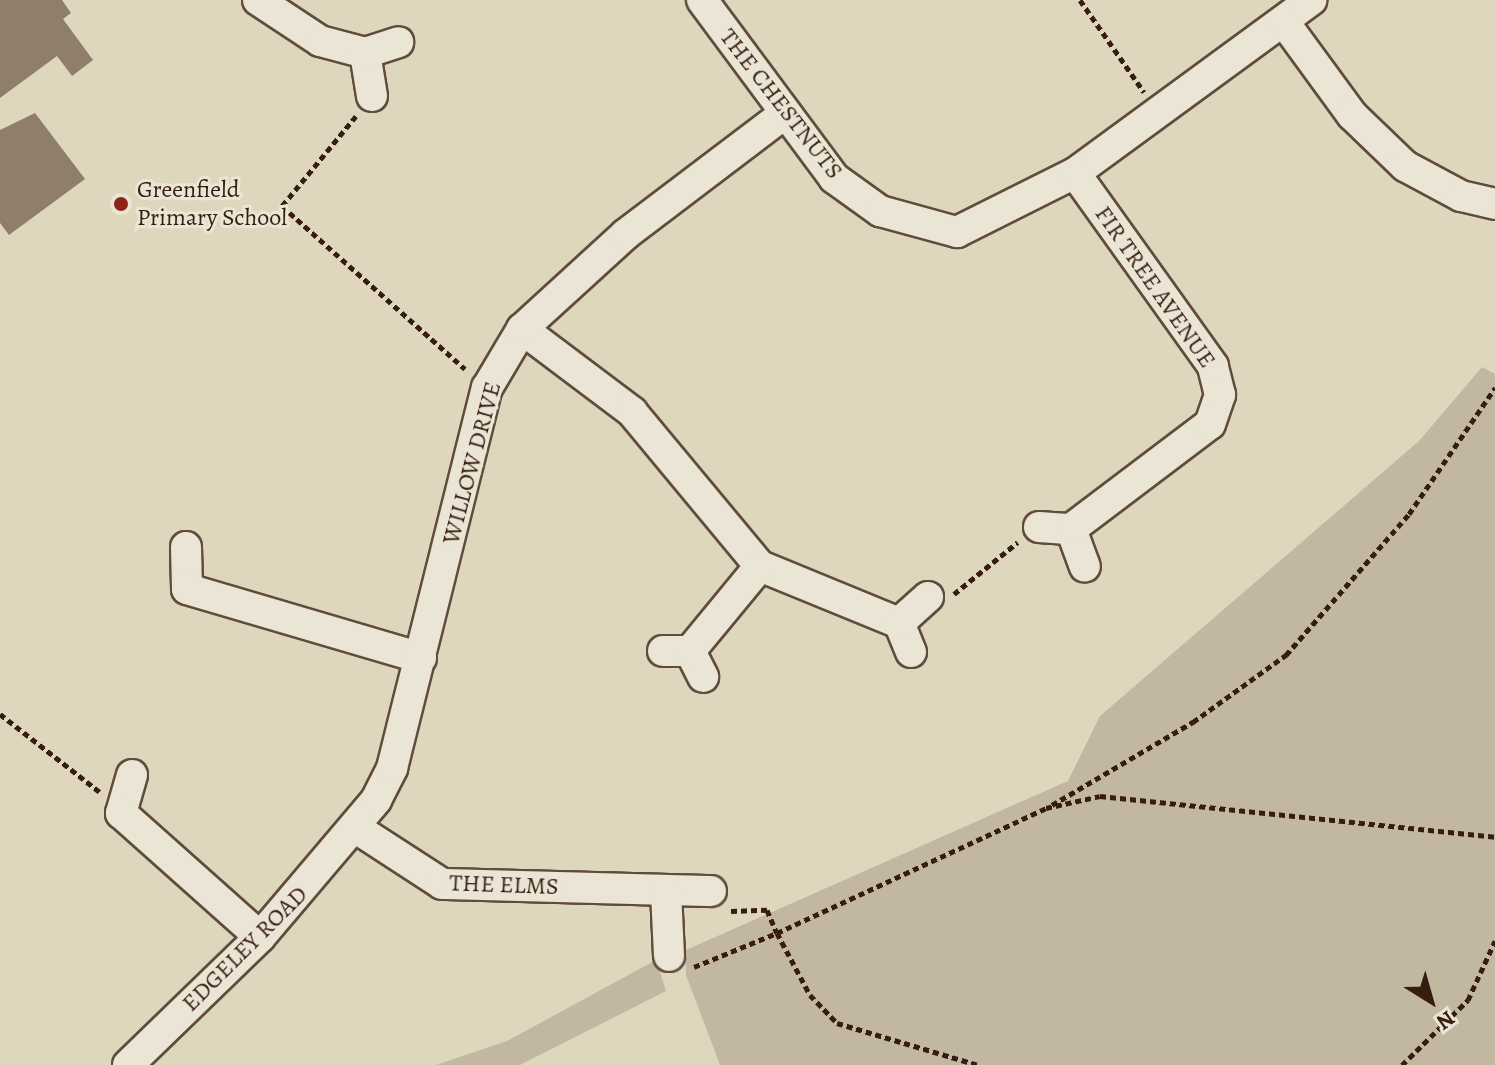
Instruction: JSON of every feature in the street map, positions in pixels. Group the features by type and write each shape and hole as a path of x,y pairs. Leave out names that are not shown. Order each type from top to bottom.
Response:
{"street":[{"path":"258,0 320,41 365,53 398,42"},
{"name":"THE CHESTNUTS","path":"702,0 783,115 834,178 880,211 957,232 1075,173"},
{"path":"1075,173 1311,0"},
{"path":"1284,22 1352,115 1405,166 1461,196 1495,204"},
{"path":"365,53 372,96"},
{"name":"WILLOW DRIVE","path":"359,830 392,768 487,388 522,329 626,234 783,115"},
{"name":"FIR TREE AVENUE","path":"1071,529 1210,424 1220,395 1213,366 1075,173"},
{"path":"522,329 632,412 760,566 899,623 911,652"},
{"path":"1039,527 1071,529 1085,567"},
{"path":"186,547 187,589 421,658"},
{"path":"685,660 760,566"},
{"path":"899,623 928,597"},
{"path":"132,775 121,813 260,937"},
{"name":"THE ELMS","path":"359,830 442,884 711,891"},
{"name":"EDGELEY ROAD","path":"128,1065 260,937 359,830"},
{"path":"666,892 678,962"}],"path":[{"path":"1080,0 1159,112"},
{"path":"372,96 282,206 487,388"},
{"path":"678,962 777,933 1046,808 1193,722 1286,655 1409,514 1495,388"},
{"path":"928,597 947,600 1039,527"},
{"path":"0,714 121,813"},
{"path":"1046,808 1100,796 1495,837"},
{"path":"711,891 715,911 767,910 810,995 837,1023 978,1065"},
{"path":"1402,1065 1468,1000 1495,941"}],"shaded area":[{"path":"1482,367 1495,374 1495,1065 720,1065 686,975 686,950 1068,781 1100,716 1419,441"},
{"path":"656,960 666,991 520,1065 436,1065 507,1041"}],"building":[{"path":"0,0 62,0 71,13 63,19 93,60 72,76 57,56 0,98"},
{"path":"35,113 85,179 9,235 0,223 0,130"}],"place":[{"name":"Greenfield Primary School","path":"121,204"}]}
